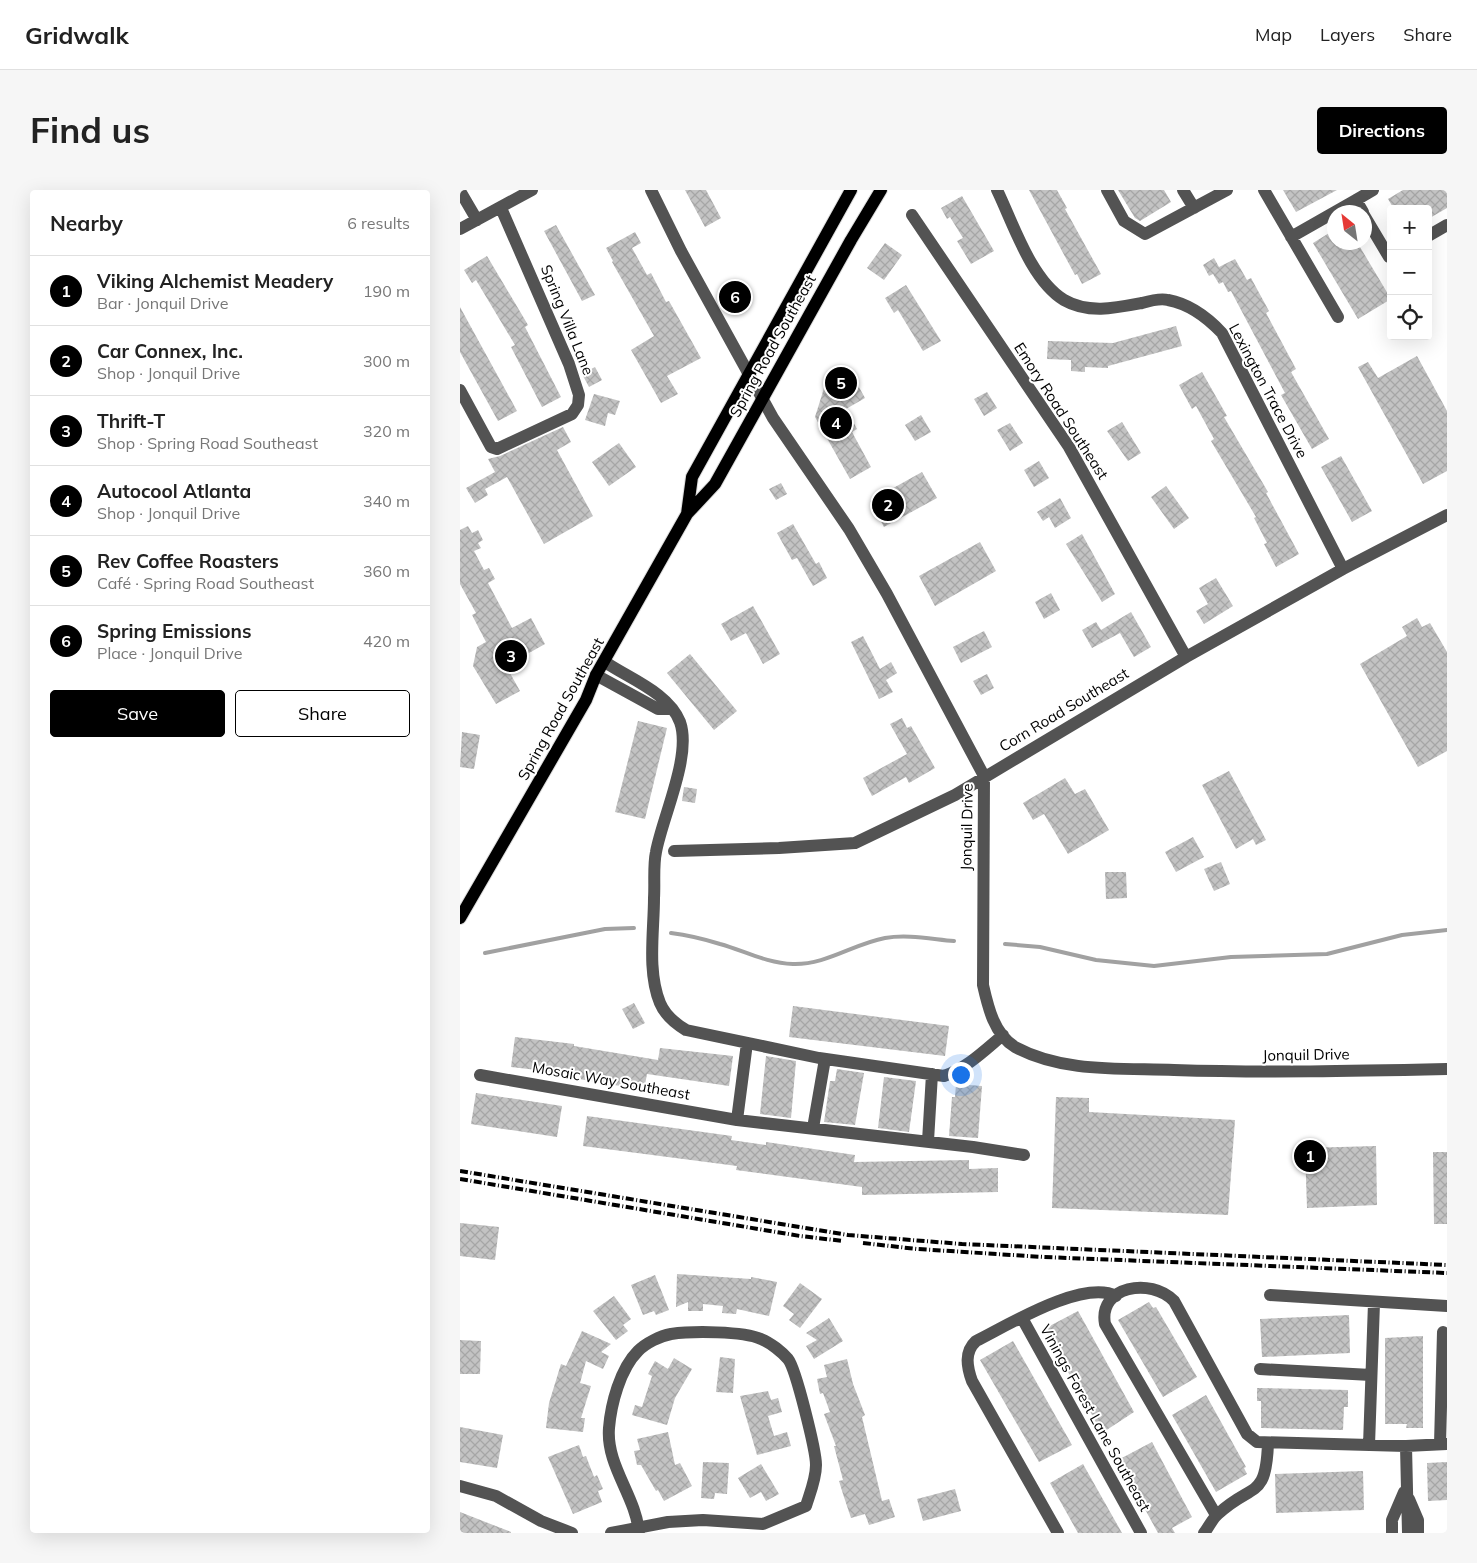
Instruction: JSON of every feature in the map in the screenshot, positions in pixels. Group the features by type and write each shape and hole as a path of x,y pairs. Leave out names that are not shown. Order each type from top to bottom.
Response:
{"main road":[{"name":"Spring Road Southeast","path":"687,514 692,477 851,190"},
{"name":"Spring Road Southeast","path":"460,918 586,700 596,676 687,514 715,484 851,240 881,190"}],"street":[{"path":"460,229 532,190"},
{"name":"Jonquil Drive","path":"651,190 686,259 763,399 796,454 838,510 887,594 984,776 983,985 988,1008 996,1027 1003,1035 1014,1046 1049,1062 1100,1068 1270,1073 1447,1069"},
{"name":"Lexington Trace Drive","path":"997,190 1032,264 1047,284 1064,300 1087,308 1110,310 1167,300 1192,308 1208,318 1222,333 1343,569"},
{"path":"1107,190 1124,221 1145,234 1226,190"},
{"path":"1183,190 1194,208"},
{"path":"1264,190 1338,317"},
{"path":"1291,237 1373,190"},
{"path":"460,191 477,220"},
{"path":"1356,200 1359,205"},
{"name":"Spring Villa Lane","path":"460,390 485,438 491,447 497,449 572,414 578,405 579,395 569,364 501,208"},
{"name":"Emory Road Southeast","path":"912,215 1069,447 1186,656"},
{"path":"1432,234 1447,225"},
{"path":"1372,228 1387,254"},
{"name":"Corn Road Southeast","path":"674,851 779,848 855,843 955,795 1186,656 1343,569 1447,515"},
{"path":"605,662 666,698 670,709 679,721 683,736 670,806 655,852 654,976 661,1004 675,1024 686,1030 747,1043 825,1058 944,1076 955,1072 1003,1035"},
{"path":"596,676 658,708 670,709"},
{"path":"737,1120 747,1043"},
{"path":"813,1128 825,1058"},
{"path":"928,1142 932,1074"},
{"name":"Mosaic Way Southeast","path":"480,1075 737,1120 928,1142 1024,1156"},
{"path":"1216,1515 1105,1324 1104,1315 1106,1307 1116,1296 1134,1288 1143,1287 1166,1293 1174,1301 1247,1434 1257,1442 1406,1446 1443,1444 1443,1332"},
{"name":"Vinings Forest Lane Southeast","path":"1058,1533 969,1372 968,1358 972,1345 1022,1318 1086,1292 1103,1291 1116,1296"},
{"path":"1270,1295 1374,1303 1447,1306"},
{"path":"1369,1445 1374,1303"},
{"name":"Vinings Forest Lane Southeast","path":"1022,1318 1140,1533"},
{"path":"611,1533 639,1530 668,1522 703,1520 764,1524 806,1506 816,1465 808,1421 790,1361 775,1347 761,1339 745,1335 698,1332 669,1334 648,1343 637,1352 626,1368 615,1398 609,1440 611,1454 634,1510 639,1530"},
{"path":"1260,1369 1371,1375"},
{"path":"1204,1533 1216,1515 1259,1486 1267,1469 1268,1443"},
{"path":"1406,1446 1405,1490 1408,1533"},
{"path":"460,1486 496,1496 541,1521 572,1533"},
{"path":"1392,1533 1392,1520 1405,1490"},
{"path":"1405,1490 1418,1520 1418,1533"}],"building":[{"path":"685,190 706,190 721,218 705,227"},
{"path":"1029,190 1057,190 1067,208 1065,209 1101,274 1082,284 1077,274 1075,275"},
{"path":"1118,190 1164,190 1171,202 1140,221 1135,218"},
{"path":"1283,190 1337,190 1296,212"},
{"path":"1403,190 1447,190 1447,208 1432,217 1432,205 1392,205 1388,199"},
{"path":"962,196 994,251 971,264 957,241 963,238 950,217 947,219 941,208"},
{"path":"556,225 595,295 582,301 544,231"},
{"path":"635,232 641,243 632,248 647,275 651,273 666,302 669,301 701,358 667,376 678,394 661,403 631,350 654,336 606,248"},
{"path":"1327,234 1327,250 1362,250 1387,292 1387,301 1358,319 1313,243"},
{"path":"885,243 902,255 884,280 867,268"},
{"path":"487,256 528,325 525,327 561,397 542,407 511,347 515,345 476,280 472,283 464,270"},
{"path":"1214,258 1219,267 1235,259 1247,280 1251,278 1269,311 1266,313 1296,369 1291,372 1329,439 1312,449 1281,395 1285,393 1231,291 1228,292 1223,282 1219,284 1213,274 1209,276 1203,265"},
{"path":"906,285 941,341 923,351 898,310 894,313 885,298"},
{"path":"460,307 517,411 498,421 460,352"},
{"path":"1176,326 1182,346 1108,366 1108,368 1085,367 1085,372 1071,371 1071,360 1047,359 1048,341 1113,343"},
{"path":"1417,356 1447,411 1447,471 1423,484 1358,367 1368,362 1378,378"},
{"path":"595,367 602,380 589,387 582,374"},
{"path":"850,371 865,398 846,409 857,429 852,432 871,467 850,479 815,417 825,385"},
{"path":"1202,372 1227,416 1224,417 1268,492 1266,493 1299,554 1276,567 1264,544 1267,543 1254,518 1256,517 1211,441 1214,439 1196,406 1192,409 1179,385"},
{"path":"987,392 997,408 984,416 974,399"},
{"path":"594,394 620,401 615,415 608,413 605,426 585,420"},
{"path":"921,415 931,432 915,441 905,425"},
{"path":"1122,422 1141,453 1128,461 1107,431"},
{"path":"1010,423 1023,443 1010,451 997,430"},
{"path":"563,427 571,442 557,450 593,516 544,544 507,477 485,489 488,495 475,503 466,488 495,472 488,459 500,456"},
{"path":"619,443 636,467 609,486 592,462"},
{"path":"1341,456 1372,511 1352,522 1321,467"},
{"path":"1039,461 1049,478 1034,487 1024,470"},
{"path":"922,472 937,498 884,527 870,501"},
{"path":"781,483 787,494 776,500 769,489"},
{"path":"1166,486 1189,518 1174,529 1151,497"},
{"path":"1060,498 1071,518 1055,528 1049,517 1043,521 1037,512"},
{"path":"793,524 816,564 819,562 827,578 813,586 797,558 792,560 777,533"},
{"path":"468,526 472,533 478,530 483,540 478,543 481,548 474,551 484,570 489,568 495,579 488,583 512,628 531,618 545,644 506,666 520,691 496,704 473,666 477,647 486,642 472,615 476,613 460,584 460,530"},
{"path":"1082,534 1115,594 1102,602 1066,544"},
{"path":"980,542 996,571 935,606 919,576"},
{"path":"1216,578 1233,606 1204,624 1196,611 1208,604 1199,588"},
{"path":"1051,593 1060,610 1044,619 1035,602"},
{"path":"753,606 780,654 763,664 746,633 731,641 721,624"},
{"path":"1131,612 1151,647 1134,657 1120,633 1092,648 1082,630 1096,622 1101,630"},
{"path":"1417,618 1422,627 1430,623 1447,652 1447,751 1418,767 1360,664 1407,636 1402,627"},
{"path":"984,631 992,647 961,663 953,647"},
{"path":"863,636 880,669 891,662 897,673 886,680 893,692 879,699 851,642"},
{"path":"690,654 737,711 714,730 667,673"},
{"path":"987,674 994,688 981,695 973,681"},
{"path":"902,718 907,728 911,726 935,768 909,783 906,777 872,796 863,778 907,754 890,724"},
{"path":"638,721 667,728 645,819 615,812"},
{"path":"462,732 480,735 474,769 460,767"},
{"path":"1229,771 1266,840 1256,845 1253,839 1236,849 1202,785"},
{"path":"1065,778 1075,794 1085,789 1109,830 1068,854 1044,814 1033,820 1023,803"},
{"path":"684,787 697,789 695,803 682,801"},
{"path":"1193,837 1204,857 1176,872 1165,852"},
{"path":"1221,862 1230,884 1214,891 1204,869"},
{"path":"1105,872 1126,872 1127,898 1106,899"},
{"path":"634,1003 645,1023 633,1029 622,1009"},
{"path":"793,1006 949,1026 945,1056 789,1037"},
{"path":"515,1037 574,1044 574,1046 658,1060 660,1048 733,1056 729,1086 647,1074 644,1090 579,1079 580,1075 511,1067"},
{"path":"766,1056 796,1061 791,1118 760,1114"},
{"path":"837,1069 864,1073 855,1125 824,1122 830,1081 835,1081"},
{"path":"884,1077 916,1081 909,1132 878,1128"},
{"path":"956,1084 982,1086 978,1138 949,1136 952,1097 955,1097"},
{"path":"476,1093 562,1106 557,1137 471,1124"},
{"path":"1056,1097 1089,1098 1089,1112 1235,1120 1228,1215 1052,1208"},
{"path":"587,1116 732,1136 731,1140 766,1145 766,1142 855,1155 854,1162 969,1160 969,1169 998,1168 998,1192 862,1195 862,1187 736,1170 737,1166 583,1146"},
{"path":"1376,1146 1377,1205 1307,1208 1305,1148"},
{"path":"1433,1152 1447,1152 1447,1224 1434,1224"},
{"path":"460,1223 499,1227 495,1260 460,1256"},
{"path":"677,1274 751,1279 751,1277 777,1282 769,1316 737,1309 736,1314 722,1313 723,1306 703,1304 703,1311 688,1311 688,1302 676,1307"},
{"path":"655,1275 669,1310 656,1315 654,1311 643,1315 631,1285"},
{"path":"800,1283 822,1299 800,1328 789,1320 794,1314 783,1306"},
{"path":"614,1296 631,1319 623,1325 628,1331 616,1340 593,1311"},
{"path":"1149,1302 1153,1308 1156,1307 1197,1377 1163,1397 1118,1320"},
{"path":"1078,1311 1134,1412 1102,1433 1044,1329"},
{"path":"1349,1315 1350,1353 1262,1357 1260,1319"},
{"path":"829,1318 843,1341 814,1359 806,1346 817,1340 806,1333"},
{"path":"582,1331 611,1344 601,1352 609,1356 603,1369 586,1361 580,1383 591,1386 581,1418 585,1418 583,1432 546,1428 549,1403 561,1364 566,1366"},
{"path":"1423,1336 1423,1428 1406,1428 1407,1424 1385,1424 1385,1338"},
{"path":"460,1340 481,1341 480,1374 460,1374"},
{"path":"1013,1341 1072,1445 1039,1462 980,1360"},
{"path":"720,1357 735,1359 733,1393 716,1392"},
{"path":"674,1358 692,1369 675,1398 667,1425 632,1415 635,1405 642,1407 652,1376 648,1374 655,1361 668,1369"},
{"path":"847,1359 853,1384 865,1415 862,1417 882,1501 889,1499 895,1517 869,1525 865,1514 851,1518 839,1481 843,1480 834,1446 836,1446 824,1414 830,1412 823,1393 820,1394 817,1379 827,1377 824,1365"},
{"path":"1257,1388 1348,1390 1348,1407 1344,1407 1343,1430 1261,1428 1261,1401 1257,1401"},
{"path":"768,1391 771,1400 778,1398 782,1412 768,1416 774,1436 787,1432 791,1446 757,1455 740,1396"},
{"path":"1206,1395 1246,1467 1244,1468 1247,1474 1216,1492 1172,1415"},
{"path":"460,1427 503,1435 497,1468 460,1462"},
{"path":"668,1432 675,1465 680,1463 692,1486 664,1501 641,1465 637,1465 634,1451 640,1450 637,1439"},
{"path":"1152,1442 1192,1517 1172,1528 1175,1533 1158,1533 1118,1460"},
{"path":"579,1445 583,1457 586,1456 594,1477 597,1475 603,1489 598,1491 602,1502 573,1514 548,1457"},
{"path":"703,1462 729,1463 727,1494 715,1493 714,1499 701,1498"},
{"path":"1447,1462 1447,1500 1428,1501 1427,1463"},
{"path":"761,1464 779,1494 766,1501 761,1492 750,1498 738,1478"},
{"path":"1083,1464 1122,1533 1078,1533 1050,1483"},
{"path":"1363,1471 1364,1510 1276,1513 1275,1474"},
{"path":"955,1489 961,1511 923,1521 917,1499"},
{"path":"460,1512 511,1532 511,1533 460,1533"}],"waterway":[{"path":"485,953 605,929 634,928"},
{"path":"1005,944 1040,947 1096,960 1154,966 1231,957 1327,954 1402,935 1447,930"},
{"path":"671,933 708,940 756,956 793,964 828,958 885,938 910,937 954,941"}],"railway":[{"path":"460,1171 848,1235 962,1244 1447,1265"},
{"path":"460,1179 800,1236 843,1241"},
{"path":"863,1243 917,1249 1044,1257 1447,1273"}],"place":[{"name":"Spring Emissions","path":"735,297"},
{"name":"Rev Coffee Roasters","path":"841,383"},
{"name":"Autocool Atlanta","path":"836,423"},
{"name":"Car Connex, Inc.","path":"888,505"},
{"name":"Thrift-T","path":"511,656"},
{"name":"Viking Alchemist Meadery","path":"1310,1156"}]}
